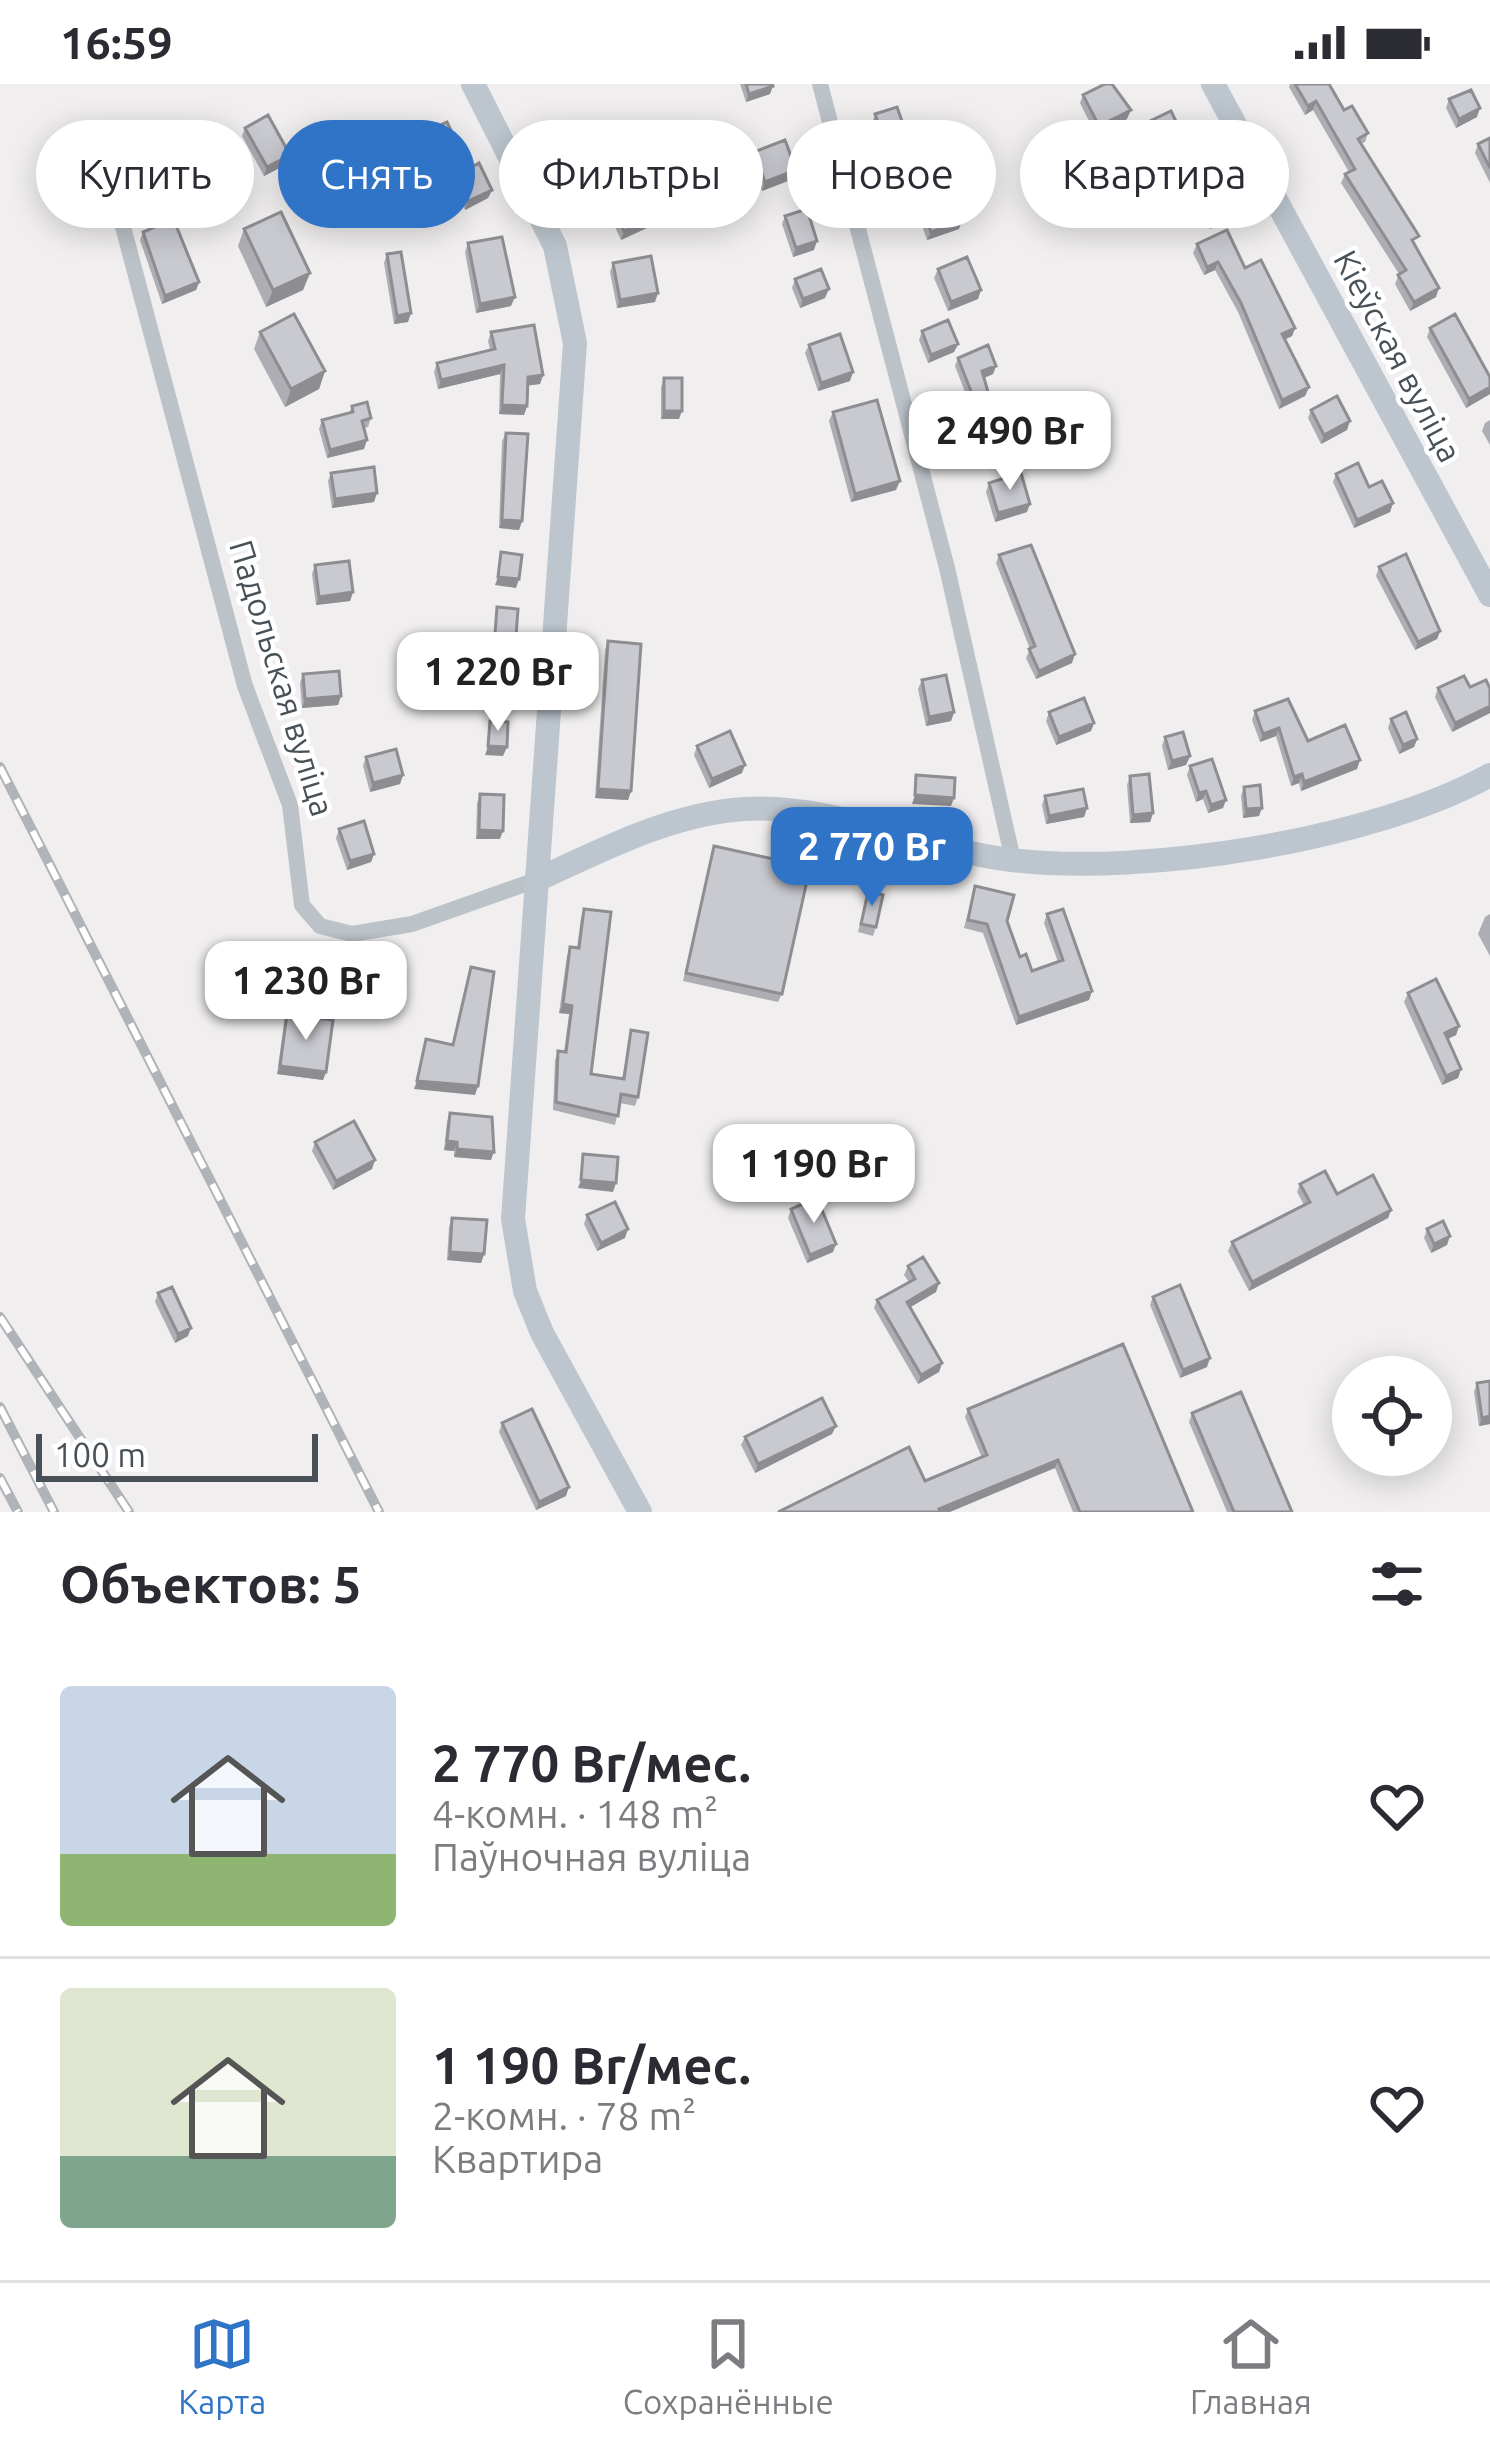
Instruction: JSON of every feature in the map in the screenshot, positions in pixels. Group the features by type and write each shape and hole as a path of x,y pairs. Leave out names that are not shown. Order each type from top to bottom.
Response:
{"street":[{"path":"472,84 555,246 575,343 513,1219 525,1291 542,1333 640,1512"},
{"path":"820,84 947,568 1013,860"},
{"name":"Кіеўская вуліца","path":"1213,84 1490,595"},
{"name":"Падольская вуліца","path":"123,228 245,686 290,805 302,904 320,926 352,934 412,924 539,879"},
{"path":"539,879 626,839 694,817 748,809 828,818 1013,860 1148,860 1269,844 1362,823 1490,775"}],"building":[{"path":"746,84 772,84 773,86 749,94"},
{"path":"1112,84 1131,110 1111,120 1096,120 1083,95"},
{"path":"1295,84 1329,84 1344,110 1352,106 1368,133 1358,139 1419,236 1412,240 1439,288 1414,302 1398,275 1406,270 1345,174 1355,169 1316,101 1308,106"},
{"path":"1471,90 1480,108 1459,119 1449,99"},
{"path":"897,107 902,120 877,120 875,114"},
{"path":"1171,111 1175,120 1152,120"},
{"path":"268,115 278,133 278,161 267,167 254,144 254,123"},
{"path":"1490,138 1490,168 1478,144"},
{"path":"785,140 787,173 765,182 763,149"},
{"path":"479,163 492,190 475,198 475,165"},
{"path":"278,213 278,228 289,228 310,273 273,290 244,229"},
{"path":"177,228 199,282 165,296 143,232"},
{"path":"789,228 813,228 817,241 796,248"},
{"path":"1227,230 1245,268 1261,260 1295,328 1282,334 1309,387 1282,400 1241,303 1218,262 1207,267 1197,244"},
{"path":"502,237 515,297 480,304 468,243"},
{"path":"401,252 411,313 397,316 387,254"},
{"path":"651,256 658,293 620,300 613,263"},
{"path":"967,257 981,290 951,302 938,269"},
{"path":"821,269 829,289 803,299 795,279"},
{"path":"294,314 325,371 291,389 260,332"},
{"path":"1455,314 1490,377 1490,387 1469,399 1430,328"},
{"path":"948,320 958,344 931,355 922,331"},
{"path":"534,325 543,375 528,377 527,406 502,405 504,365 441,380 437,363 495,349 491,332"},
{"path":"840,334 853,372 821,383 809,345"},
{"path":"988,345 996,366 982,371 1001,438 976,445 963,402 974,399 958,358"},
{"path":"664,378 682,378 682,411 664,411"},
{"path":"1337,396 1350,421 1324,435 1311,410"},
{"path":"877,400 900,481 855,494 833,412"},
{"path":"367,402 371,418 362,421 367,440 330,450 322,420 353,412 352,406"},
{"path":"506,433 528,434 522,521 502,520"},
{"path":"1358,463 1369,487 1382,481 1393,503 1357,520 1336,474"},
{"path":"374,467 377,493 335,499 331,473"},
{"path":"1021,473 1030,504 998,513 989,483"},
{"path":"1031,545 1075,654 1039,671 1029,649 1035,646 999,555"},
{"path":"501,552 522,555 519,579 498,577"},
{"path":"1406,554 1440,631 1418,642 1379,567"},
{"path":"349,561 353,592 319,597 315,565"},
{"path":"497,607 518,609 516,636 495,634"},
{"path":"608,641 641,644 631,791 598,789"},
{"path":"497,664 520,666 517,693 494,691"},
{"path":"339,671 341,696 305,699 303,674"},
{"path":"946,675 954,712 929,717 922,680"},
{"path":"1464,676 1470,687 1486,680 1490,706 1455,723 1438,688"},
{"path":"1084,698 1094,723 1059,737 1049,712"},
{"path":"1288,699 1308,741 1345,725 1360,760 1304,782 1302,774 1294,777 1279,728 1263,734 1255,711"},
{"path":"1406,712 1417,739 1403,745 1391,719"},
{"path":"490,721 508,722 507,747 488,746"},
{"path":"730,731 745,765 712,779 697,746"},
{"path":"1183,732 1190,756 1172,761 1165,737"},
{"path":"396,749 403,775 373,783 366,757"},
{"path":"1212,759 1226,800 1211,805 1206,791 1199,793 1190,766"},
{"path":"1149,774 1153,813 1133,815 1130,776"},
{"path":"916,775 955,778 954,798 915,795"},
{"path":"1260,785 1262,808 1246,809 1244,787"},
{"path":"1083,789 1087,808 1049,816 1045,796"},
{"path":"480,794 504,795 503,831 479,830"},
{"path":"364,821 374,854 350,861 339,829"},
{"path":"714,846 810,867 782,994 686,973"},
{"path":"975,886 1014,895 1007,921 1020,957 1026,954 1032,971 1063,960 1047,914 1063,909 1092,991 1019,1017 987,924 968,920"},
{"path":"868,892 883,895 876,927 861,924"},
{"path":"584,909 611,912 591,1074 624,1079 631,1030 648,1033 638,1097 621,1094 618,1116 556,1102 558,1051 566,1052 572,1006 563,1004 570,947 579,948"},
{"path":"471,967 494,972 478,1086 417,1081 426,1039 453,1045"},
{"path":"1436,979 1459,1026 1445,1033 1461,1069 1446,1076 1408,993"},
{"path":"287,1014 333,1020 326,1072 280,1066"},
{"path":"450,1113 492,1117 494,1152 457,1149 457,1142 447,1141"},
{"path":"354,1121 375,1160 336,1181 315,1142"},
{"path":"583,1154 618,1157 616,1183 581,1180"},
{"path":"1325,1171 1337,1194 1373,1175 1391,1210 1252,1282 1232,1242 1310,1202 1300,1184"},
{"path":"817,1198 836,1244 810,1255 791,1209"},
{"path":"615,1202 628,1229 601,1243 587,1215"},
{"path":"452,1218 487,1220 484,1254 450,1252"},
{"path":"1443,1221 1450,1236 1434,1244 1427,1229"},
{"path":"923,1257 939,1283 907,1302 942,1363 921,1375 877,1300 915,1279 908,1266"},
{"path":"1180,1285 1210,1358 1183,1370 1153,1297"},
{"path":"172,1287 191,1328 178,1334 158,1293"},
{"path":"1123,1344 1193,1512 1080,1512 1058,1460 939,1509 941,1512 778,1512 909,1447 925,1481 987,1455 968,1409"},
{"path":"1490,1381 1490,1416 1482,1418 1477,1383"},
{"path":"1241,1392 1292,1512 1234,1512 1192,1413"},
{"path":"822,1398 836,1426 758,1464 745,1437"},
{"path":"532,1409 569,1487 539,1502 502,1423"}],"railway":[{"path":"0,767 379,1512"},
{"path":"0,1317 129,1512"},
{"path":"0,1407 54,1512"},
{"path":"0,1478 18,1512"}]}
